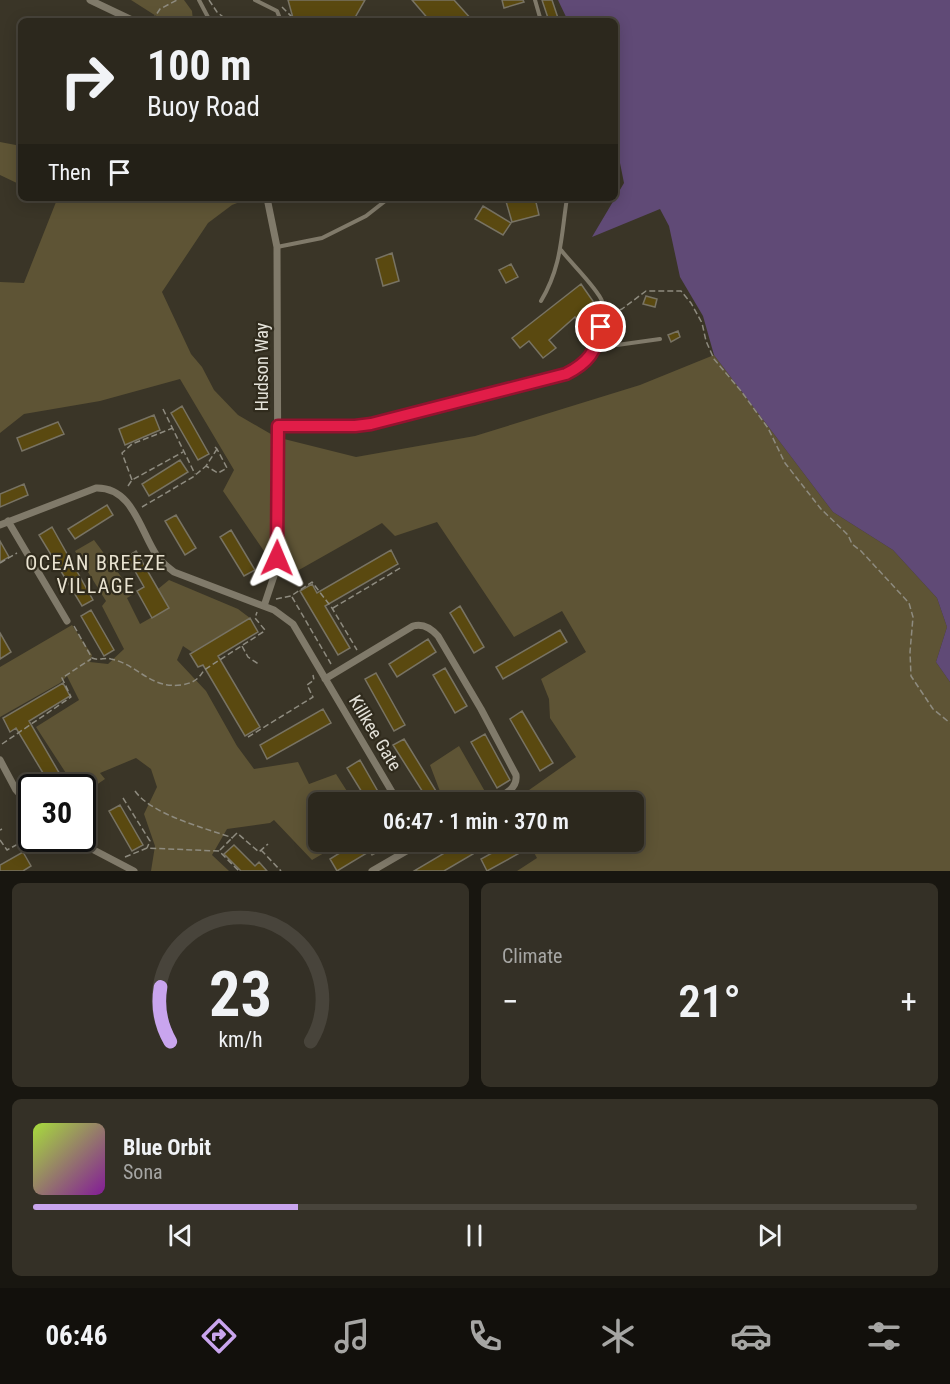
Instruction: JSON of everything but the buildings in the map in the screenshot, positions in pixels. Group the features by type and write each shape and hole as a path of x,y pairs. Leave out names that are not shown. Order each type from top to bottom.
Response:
{"street":[{"path":"90,0 128,18"},
{"name":"Hudson Way","path":"261,606 274,576 277,558 277,247 268,201"},
{"name":"Killkee Gate","path":"8,521 85,491 105,488 121,495 164,565 174,572 286,617 293,624 392,792"},
{"path":"0,525 8,521 68,620"},
{"path":"325,679 412,626 425,626 434,631 481,709 516,775 516,784 508,792"},
{"path":"0,760 18,791"},
{"path":"96,851 134,871"},
{"path":"372,871 405,852"}],"lane":[{"path":"199,0 208,18"},
{"path":"255,0 278,13 280,18"},
{"path":"535,0 541,18"},
{"path":"277,247 322,238 366,216 385,201"},
{"path":"541,301 561,250 567,201"},
{"path":"278,426 371,424 566,374 578,368 591,357 598,339 603,302 561,250"},
{"path":"598,339 617,345 660,339"}],"path":[{"path":"154,18 160,9 177,0"},
{"path":"209,0 224,18"},
{"path":"278,13 280,7 284,8 293,18"},
{"path":"603,315 622,309 646,291 681,291 702,323 706,341 714,359 768,428 785,463 821,509 848,535 852,544 909,603 913,617 910,652 911,676 933,710 950,723"},
{"path":"163,409 196,475"},
{"path":"132,480 122,453 132,444 173,428"},
{"path":"142,507 196,475 206,466 216,448 227,468 218,473 206,466"},
{"path":"128,486 132,480 184,452"},
{"path":"0,563 17,553"},
{"path":"332,608 402,567"},
{"path":"276,599 291,596 312,582 332,608 358,652"},
{"path":"291,596 331,664"},
{"path":"68,620 92,658 111,659 151,680 171,686 198,680 204,670 265,630 255,618 261,606"},
{"path":"242,646 248,657 260,665"},
{"path":"2,744 71,697 62,678 92,658"},
{"path":"327,666 339,663"},
{"path":"248,737 313,697 307,685 314,680 312,676 316,674"},
{"path":"135,791 142,801 162,811 232,837"},
{"path":"123,798 150,841 147,849"},
{"path":"219,851 237,833 259,852 268,844"},
{"path":"0,840 7,850 18,844"},
{"path":"125,857 147,849 219,851 239,871"},
{"path":"261,850 281,871"}],"shaded area":[{"path":"131,0 184,0 192,11 193,18 159,18"},
{"path":"558,0 950,0 950,682 936,662 947,627 937,598 893,550 833,512 714,355 703,316 680,277 669,226 660,209 592,237 613,201 618,201 618,193 624,183 618,153 618,18 567,18"},
{"path":"0,142 18,145 18,184 0,175"},
{"path":"54,201 242,201 232,205 208,223 162,292 191,354 202,367 214,390 238,415 276,437 356,457 475,436 640,385 714,355 833,512 893,550 937,598 947,627 936,662 950,682 950,871 517,871 537,858 534,852 644,852 644,792 526,792 576,757 550,718 549,699 541,679 586,652 562,611 514,637 437,522 395,536 382,523 283,579 223,491 234,470 180,379 100,401 24,414 0,433 0,282 24,283 56,202"},
{"path":"94,540 131,590 132,595 127,598 140,624 168,608 158,589 169,580 238,609 250,618 192,652 183,646 177,660 206,691 237,746 254,769 298,762 309,784 336,774 348,792 308,792 308,852 326,852 312,860 274,820 270,823 227,829 212,855 229,871 151,871 155,846 144,814 157,787 151,769 136,758 100,773 105,779 96,785 96,774 67,774 36,727 79,700 67,676 60,683 0,717 0,667 72,625 92,655 90,662 108,664 124,649 102,606 106,601 75,551"},
{"path":"459,746 485,792 440,792 430,765"}],"district":[{"name":"OCEAN BREEZE VILLAGE","path":"96,574"}],"route":[{"path":"277,558 278,426 371,424 566,374 591,357 598,342 601,327"}]}
